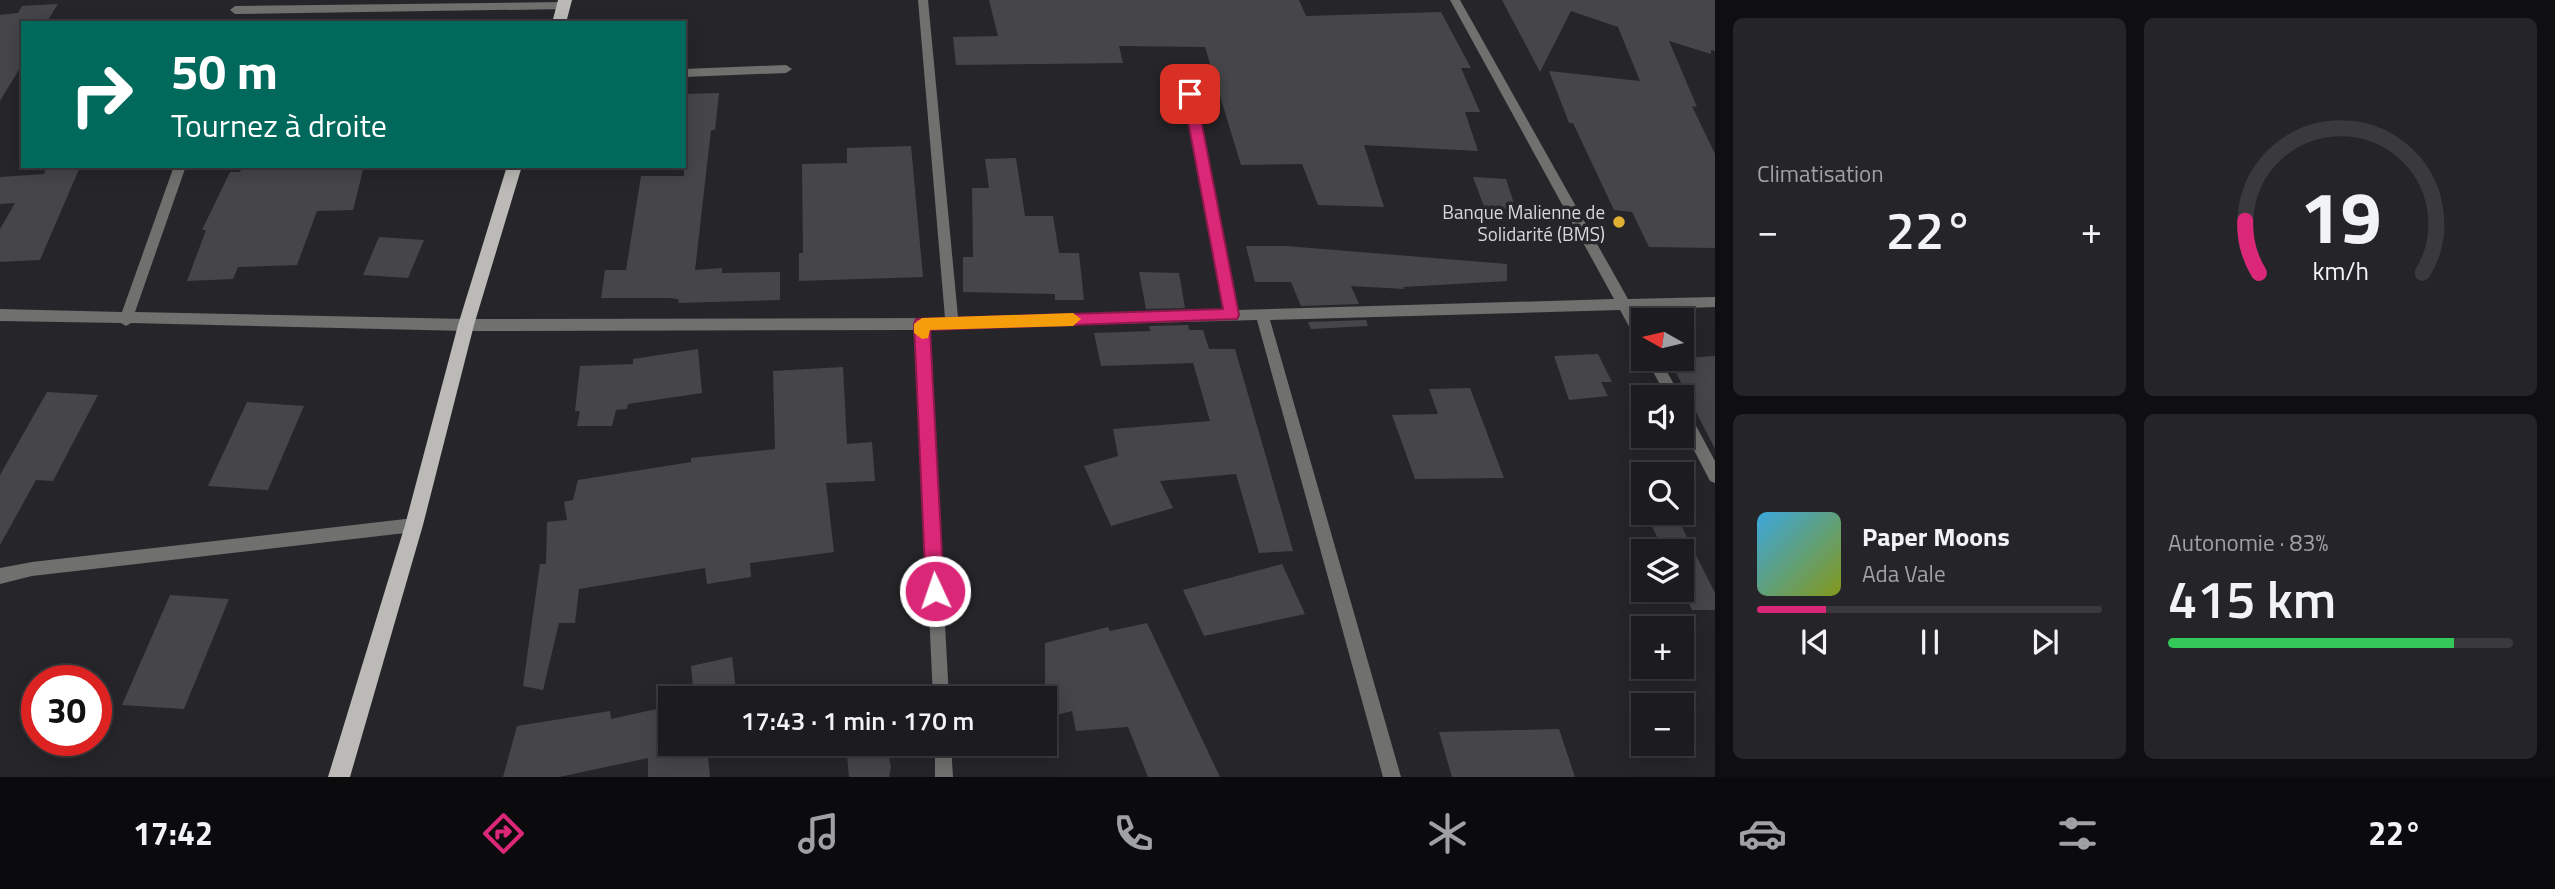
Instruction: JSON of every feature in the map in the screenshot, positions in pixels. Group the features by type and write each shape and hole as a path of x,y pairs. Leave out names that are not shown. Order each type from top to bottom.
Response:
{"main road":[{"path":"560,21 564,3"},
{"path":"339,777 414,525 466,326 514,168"}],"street":[{"path":"923,0 952,323"},
{"path":"1455,0 1631,315"},
{"path":"238,5 564,3"},
{"path":"686,73 786,69"},
{"path":"1190,94 1231,315"},
{"path":"126,320 179,168"},
{"path":"0,315 466,326 922,324 1715,302"},
{"path":"1262,314 1392,777"},
{"path":"922,324 939,686"},
{"path":"1694,436 1715,476"},
{"path":"0,576 32,569 414,525"},
{"path":"943,756 944,777"}],"building":[{"path":"989,0 1299,0 1306,16 1441,12 1471,68 1461,68 1480,112 1465,112 1478,151 1364,145 1384,207 1318,205 1302,164 1241,165 1205,47 1119,46 1123,63 956,65 953,37 998,36"},
{"path":"1502,0 1715,0 1715,51 1711,50 1711,54 1669,41 1697,107 1692,106 1715,154 1715,248 1649,247 1632,212 1614,210 1573,123 1569,123 1549,71 1640,81 1618,27 1571,11 1540,72"},
{"path":"58,4 47,21 21,21 21,66 0,101 0,15 18,13 22,6"},
{"path":"719,93 715,130 711,130 695,270 722,268 722,273 780,272 780,300 679,303 678,299 669,298 601,298 605,270 626,270 641,176 684,176 686,94"},
{"path":"911,146 923,277 799,281 799,253 803,253 802,164 847,163 847,148"},
{"path":"1016,158 1025,216 1053,216 1059,253 1079,253 1084,300 1055,300 1055,294 963,292 963,257 973,257 972,188 989,188 985,159"},
{"path":"80,168 40,260 0,262 0,229 15,203 0,204 0,177 44,174 46,169"},
{"path":"242,168 364,168 353,210 317,211 297,265 238,267 233,279 187,281 206,230 202,230 230,172 240,172"},
{"path":"1473,177 1506,179 1516,210 1485,209"},
{"path":"379,237 424,240 408,278 363,275"},
{"path":"1246,246 1286,246 1507,264 1507,281 1403,287 1404,289 1351,286 1359,304 1301,306 1291,282 1255,282"},
{"path":"1139,272 1179,273 1185,308 1146,309"},
{"path":"1366,320 1368,326 1311,329 1308,322"},
{"path":"1188,325 1189,330 1203,330 1209,349 1235,349 1293,551 1259,553 1236,474 1160,481 1173,508 1111,526 1084,466 1118,456 1113,429 1210,421 1193,363 1101,366 1094,333 1150,331 1149,326"},
{"path":"698,349 702,393 628,404 627,409 616,410 612,426 577,426 580,411 575,411 580,366 633,364 633,359"},
{"path":"1598,354 1612,382 1601,382 1608,396 1569,400 1554,356"},
{"path":"1715,356 1715,449 1694,408 1694,385 1682,385 1675,371 1694,371 1694,357"},
{"path":"843,367 847,444 872,442 875,481 826,483 834,552 750,563 751,577 707,584 705,568 579,589 575,623 559,623 543,690 523,686 540,564 546,564 547,522 567,520 564,502 573,500 578,480 691,462 691,458 775,449 773,371"},
{"path":"1470,388 1504,478 1415,479 1392,415 1438,414 1429,389"},
{"path":"47,392 98,395 53,481 36,480 0,545 0,475"},
{"path":"247,402 304,406 268,490 208,486"},
{"path":"1651,525 1681,525 1688,539 1658,539"},
{"path":"1694,551 1715,593 1715,610 1692,610 1688,602 1694,602"},
{"path":"1282,564 1305,614 1204,636 1183,590"},
{"path":"170,595 229,599 184,709 122,705"},
{"path":"1147,623 1220,777 1148,777 1128,727 1076,731 1072,711 1057,715 1057,686 1045,686 1045,643 1108,627 1110,631"},
{"path":"732,657 736,686 693,686 691,666"},
{"path":"658,709 658,756 708,756 710,777 648,777 648,758 559,777 503,777 517,726 610,711 611,719"},
{"path":"1559,729 1575,777 1452,777 1439,732"},
{"path":"847,756 889,756 891,767 889,777 849,777"}],"slow traffic":[{"path":"922,333 922,324 1073,319"}],"place":[{"name":"Banque Malienne de Solidarité (BMS)","path":"1619,222"}],"route":[{"path":"935,591 922,324 1231,315 1190,94"}]}
